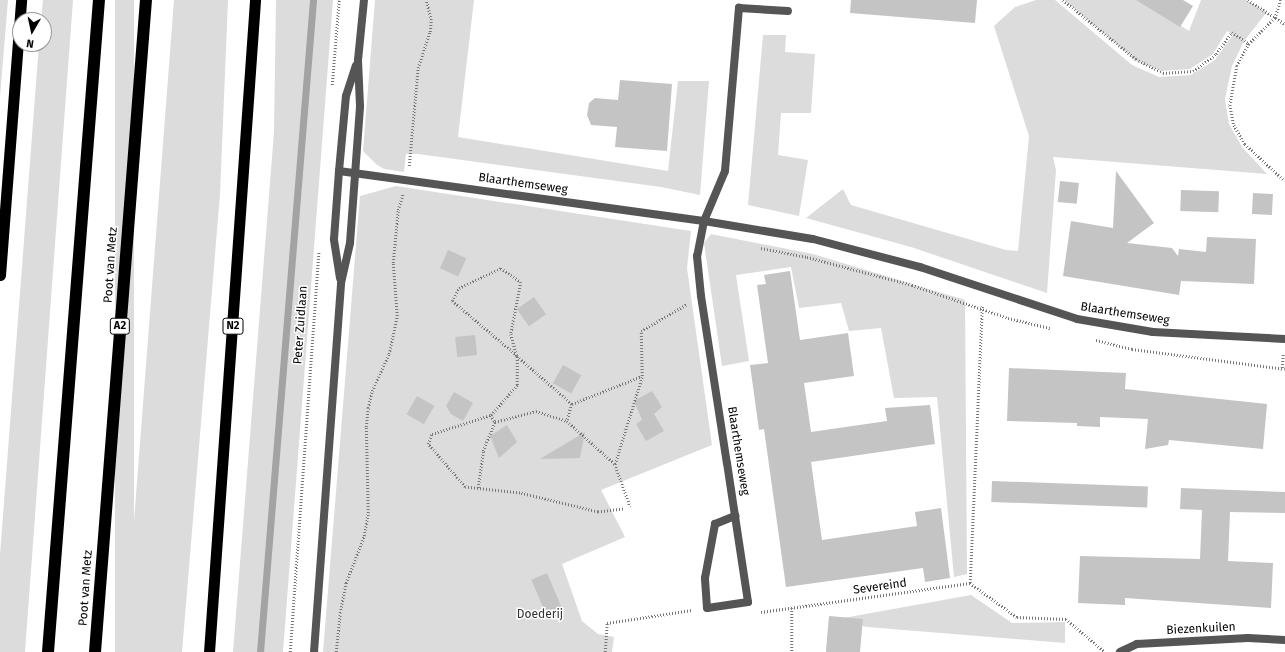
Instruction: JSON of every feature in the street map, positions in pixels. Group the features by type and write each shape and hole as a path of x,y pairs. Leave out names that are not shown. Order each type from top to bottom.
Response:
{"highway":[{"path":"0,274 21,0"},
{"path":"48,652 99,0"},
{"name":"Poot van Metz","path":"95,652 146,0"},
{"name":"N2","path":"209,652 255,0"}],"street":[{"path":"314,652 341,283 350,243 360,106 358,60 364,0"},
{"path":"704,221 725,171 739,8 788,11"},
{"path":"341,283 334,239 339,171 346,96 358,60"},
{"name":"Blaarthemseweg","path":"339,171 704,221 814,239 920,267 1078,319 1153,332 1285,339"},
{"name":"Blaarthemseweg","path":"704,221 696,256 748,602"},
{"path":"735,516 715,524 705,578 707,608 748,602"},
{"name":"Biezenkuilen","path":"1120,652 1137,644 1248,638 1285,640"}],"path":[{"path":"331,93 339,0"},
{"path":"336,652 340,613 346,582 364,536 368,513 366,427 368,408 372,391 389,354 397,316 394,244 398,210 407,180 418,68 430,32 431,20 426,0"},
{"path":"1063,0 1136,59 1164,73 1193,71 1216,54 1232,32 1249,44"},
{"path":"1248,0 1285,24"},
{"path":"1281,0 1274,18 1249,44 1237,66 1231,87 1230,105 1234,125 1245,144 1285,181"},
{"name":"Peter Zuidlaan","path":"290,652 319,249"},
{"path":"572,404 517,356 452,301 459,288 501,268 521,282 512,334 517,356 517,385 491,415 432,434 428,444 465,487 520,493 598,512 623,509"},
{"path":"989,290 982,307 970,583 1017,617 1066,619 1105,652"},
{"path":"615,464 642,376 641,331 701,296"},
{"path":"572,404 642,376"},
{"path":"567,421 572,404"},
{"path":"495,422 536,411 567,421 615,464 630,506"},
{"path":"491,415 495,422"},
{"path":"478,488 483,451 495,422"},
{"name":"Severeind","path":"748,602 753,613 970,583"},
{"path":"605,652 607,623 707,608"},
{"path":"792,608 792,652"}],"green space":[{"path":"0,0 8,0 0,97"},
{"path":"43,0 73,0 25,652 0,652 0,555 38,52 52,52 52,12 42,12"},
{"path":"115,0 134,0 134,652 115,652"},
{"path":"174,0 228,0 220,194 182,652 124,652"},
{"path":"276,0 333,0 283,652 233,652 274,132"},
{"path":"375,0 474,0 458,137 668,171 678,81 709,81 700,195 661,187 418,154 406,154 404,172 384,169 376,164 363,151"},
{"path":"1036,0 1055,0 1132,65 1159,77 1191,75 1215,60 1233,35 1227,31 1213,54 1190,69 1161,71 1136,61 1064,0 1141,0 1189,31 1201,0 1246,0 1267,12 1244,41 1232,66 1225,99 1229,124 1242,147 1267,174 1053,157 1056,170 1047,293 911,247 806,218 843,189 851,205 1006,250 1018,251 1029,136 994,26 1015,7"},
{"path":"763,35 786,35 785,52 815,54 811,113 781,113 778,155 808,160 799,216 748,205"},
{"name":"Doederij","path":"396,186 691,231 687,268 712,445 601,490 625,537 562,564 582,621 598,634 614,637 612,652 323,652 360,196"},
{"path":"711,234 813,254 965,300 967,574 954,577 937,397 894,398 881,328 849,331 841,303 799,308 791,267 736,275 749,361 722,366 704,243"},
{"path":"971,595 1012,623 1065,622 1065,643 867,627 832,620"}],"building":[{"path":"851,0 977,0 975,23 850,13"},
{"path":"1136,0 1183,0 1193,6 1180,27"},
{"path":"620,80 672,84 667,151 615,147 617,127 591,125 587,115 589,103 595,98 618,100"},
{"path":"1116,171 1154,223 1127,243 1172,248 1178,256 1179,249 1206,252 1207,237 1256,239 1254,284 1181,281 1179,295 1063,276 1071,221 1113,228"},
{"path":"1060,181 1079,183 1077,204 1058,202"},
{"path":"1181,190 1219,191 1218,212 1180,211"},
{"path":"1253,193 1273,194 1272,215 1252,214"},
{"path":"448,250 466,258 458,276 440,268"},
{"path":"790,271 800,340 848,333 854,376 804,383 811,432 887,421 885,408 930,405 935,444 811,462 822,540 917,526 915,512 941,508 950,578 925,582 923,568 786,587 764,429 759,430 750,365 768,363 757,285 766,284 764,275"},
{"path":"534,297 546,314 529,326 517,309"},
{"path":"475,335 477,355 457,357 455,337"},
{"path":"563,365 581,375 571,394 553,383"},
{"path":"1009,368 1126,373 1125,389 1267,404 1263,449 1169,440 1168,445 1145,449 1148,419 1100,417 1100,427 1077,426 1077,423 1007,421"},
{"path":"652,391 662,407 654,414 664,431 646,441 636,424 642,420 634,401"},
{"path":"454,392 473,403 463,421 451,414 446,406"},
{"path":"417,396 434,406 424,424 406,414"},
{"path":"507,425 517,442 499,458 490,436"},
{"path":"585,432 580,458 540,459"},
{"path":"992,481 1148,486 1147,507 991,502"},
{"path":"1181,488 1285,492 1285,513 1230,512 1228,561 1273,563 1271,608 1125,598 1125,605 1078,603 1080,556 1200,559 1202,510 1180,509"},
{"path":"547,573 564,613 548,619 531,580"},
{"path":"829,616 863,619 860,652 826,652"}],"waterway":[{"path":"260,652 313,0"}]}
